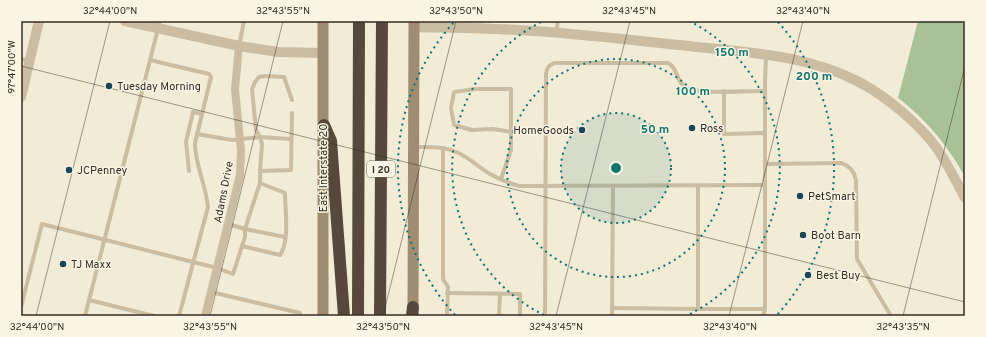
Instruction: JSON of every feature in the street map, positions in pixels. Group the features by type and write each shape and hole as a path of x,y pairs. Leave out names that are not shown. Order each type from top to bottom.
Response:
{"highway":[{"name":"I 20","path":"358,316 359,21"},
{"name":"I 20","path":"380,316 382,21"},
{"path":"324,125 331,141 344,316"}],"main road":[{"name":"East Interstate 20","path":"323,21 323,316"},
{"path":"413,313 414,24"}],"street":[{"path":"21,97 25,60 39,21"},
{"path":"125,21 159,25 239,46 278,52 323,53"},
{"path":"414,24 458,25 556,33 766,55 797,59 820,65 860,82 896,106 935,146 958,183 965,198"},
{"name":"Adams Drive","path":"205,316 240,174 241,152 235,89 239,46"}],"lane":[{"path":"239,46 244,21"},
{"path":"556,33 558,21"},
{"path":"85,316 159,25"},
{"path":"763,316 765,309 766,55"},
{"path":"150,60 209,74 211,77 197,134 195,153 207,196 208,207 179,316"},
{"path":"545,316 547,68 554,63 668,63 675,68 681,83 686,88 696,91 765,91"},
{"path":"21,307 42,224 217,268 233,274 245,237 245,229 260,183 262,144 256,130 252,89 255,82 264,76 284,77 292,100"},
{"path":"500,180 511,150 512,89 476,89 454,92 451,108 454,125 472,130 494,129 511,132"},
{"path":"724,91 724,134 765,134"},
{"path":"189,171 186,142 193,112 202,114"},
{"path":"260,171 291,170 292,114"},
{"path":"197,134 232,140 260,137 292,139"},
{"path":"413,147 443,148 455,152 465,156 500,180 519,186 765,185"},
{"path":"443,148 444,279 448,287 447,316"},
{"path":"765,164 841,164 850,168 854,173 856,180 856,259 891,316"},
{"path":"242,246 280,255 284,249 285,193 260,183"},
{"path":"612,316 613,186"},
{"path":"698,186 698,309"},
{"path":"228,224 285,237"},
{"path":"211,292 300,313 300,316"},
{"path":"448,293 520,294 520,316"},
{"path":"499,316 500,294"},
{"path":"89,300 154,316"},
{"path":"612,308 765,309"},
{"path":"130,316 132,310"}],"green space":[{"path":"918,21 965,21 965,177 952,155 936,134 918,115 898,98"}],"place":[{"name":"Tuesday Morning","path":"109,86"},
{"name":"Ross","path":"692,128"},
{"name":"HomeGoods","path":"582,130"},
{"name":"JCPenney","path":"69,170"},
{"name":"PetSmart","path":"800,196"},
{"name":"Boot Barn","path":"803,235"},
{"name":"TJ Maxx","path":"63,264"},
{"name":"Best Buy","path":"808,275"}]}
